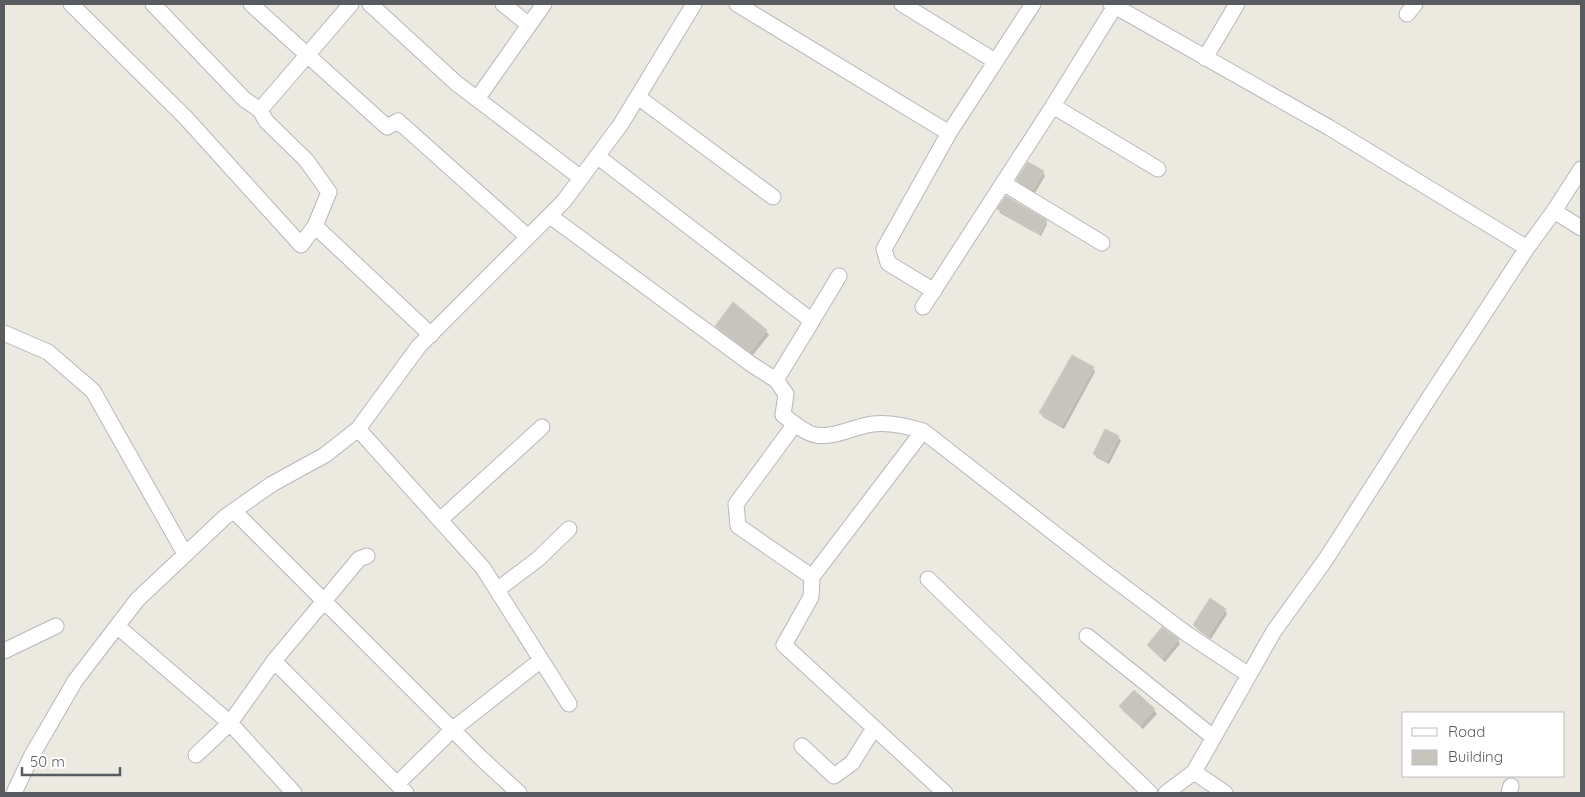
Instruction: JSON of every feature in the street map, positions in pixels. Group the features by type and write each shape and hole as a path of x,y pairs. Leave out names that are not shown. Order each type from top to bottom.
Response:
{"street":[{"path":"71,4 186,118 301,245 315,226 329,192 306,160 266,121 260,110 244,98 153,4"},
{"path":"252,4 387,127 398,121 528,237"},
{"path":"260,110 351,4"},
{"path":"370,4 456,83 582,178"},
{"path":"503,4 530,25"},
{"path":"477,99 544,4"},
{"path":"14,793 32,755 76,681 137,600 225,517 272,484 325,455 358,429 414,354 431,335 564,201 621,124 694,4"},
{"path":"737,4 949,133"},
{"path":"902,4 995,61"},
{"path":"934,291 888,263 884,249 949,133 1033,4"},
{"path":"1205,58 1237,4"},
{"path":"923,308 1053,106 1113,5 1330,128 1527,248"},
{"path":"638,97 773,197"},
{"path":"1053,106 1158,169"},
{"path":"598,156 812,321"},
{"path":"1166,793 1194,772 1274,631 1326,559 1527,248 1581,169"},
{"path":"1003,183 1102,243"},
{"path":"1554,211 1581,228"},
{"path":"550,216 751,364 776,380 786,394 783,415 795,424 814,436 840,434 873,424 900,424 923,431 1187,634 1249,675"},
{"path":"315,226 431,335"},
{"path":"776,380 839,276"},
{"path":"4,333 48,352 93,391 185,554"},
{"path":"795,424 736,504 738,526 812,577"},
{"path":"440,520 542,427"},
{"path":"358,429 483,568 569,704"},
{"path":"923,431 812,577 811,597 784,644 944,793"},
{"path":"234,511 452,730 519,793"},
{"path":"497,590 538,559 569,529"},
{"path":"196,755 230,723 274,661 324,600 359,559 367,556"},
{"path":"928,580 1150,793"},
{"path":"4,650 56,626"},
{"path":"117,626 230,723 294,793"},
{"path":"1086,636 1213,737"},
{"path":"274,661 402,789 452,730 541,660"},
{"path":"802,746 834,776 852,763 874,728"},
{"path":"1194,772 1225,793"}],"building":[{"path":"1028,162 1044,171 1033,190 1016,180"},
{"path":"1006,196 1047,220 1039,234 997,209"},
{"path":"733,302 767,330 750,352 715,326"},
{"path":"1072,355 1094,367 1062,426 1039,413"},
{"path":"1105,429 1119,436 1107,461 1093,454"},
{"path":"1210,598 1226,609 1209,635 1193,625"},
{"path":"1162,627 1179,639 1163,658 1147,645"},
{"path":"1134,690 1155,709 1140,726 1119,706"}]}
